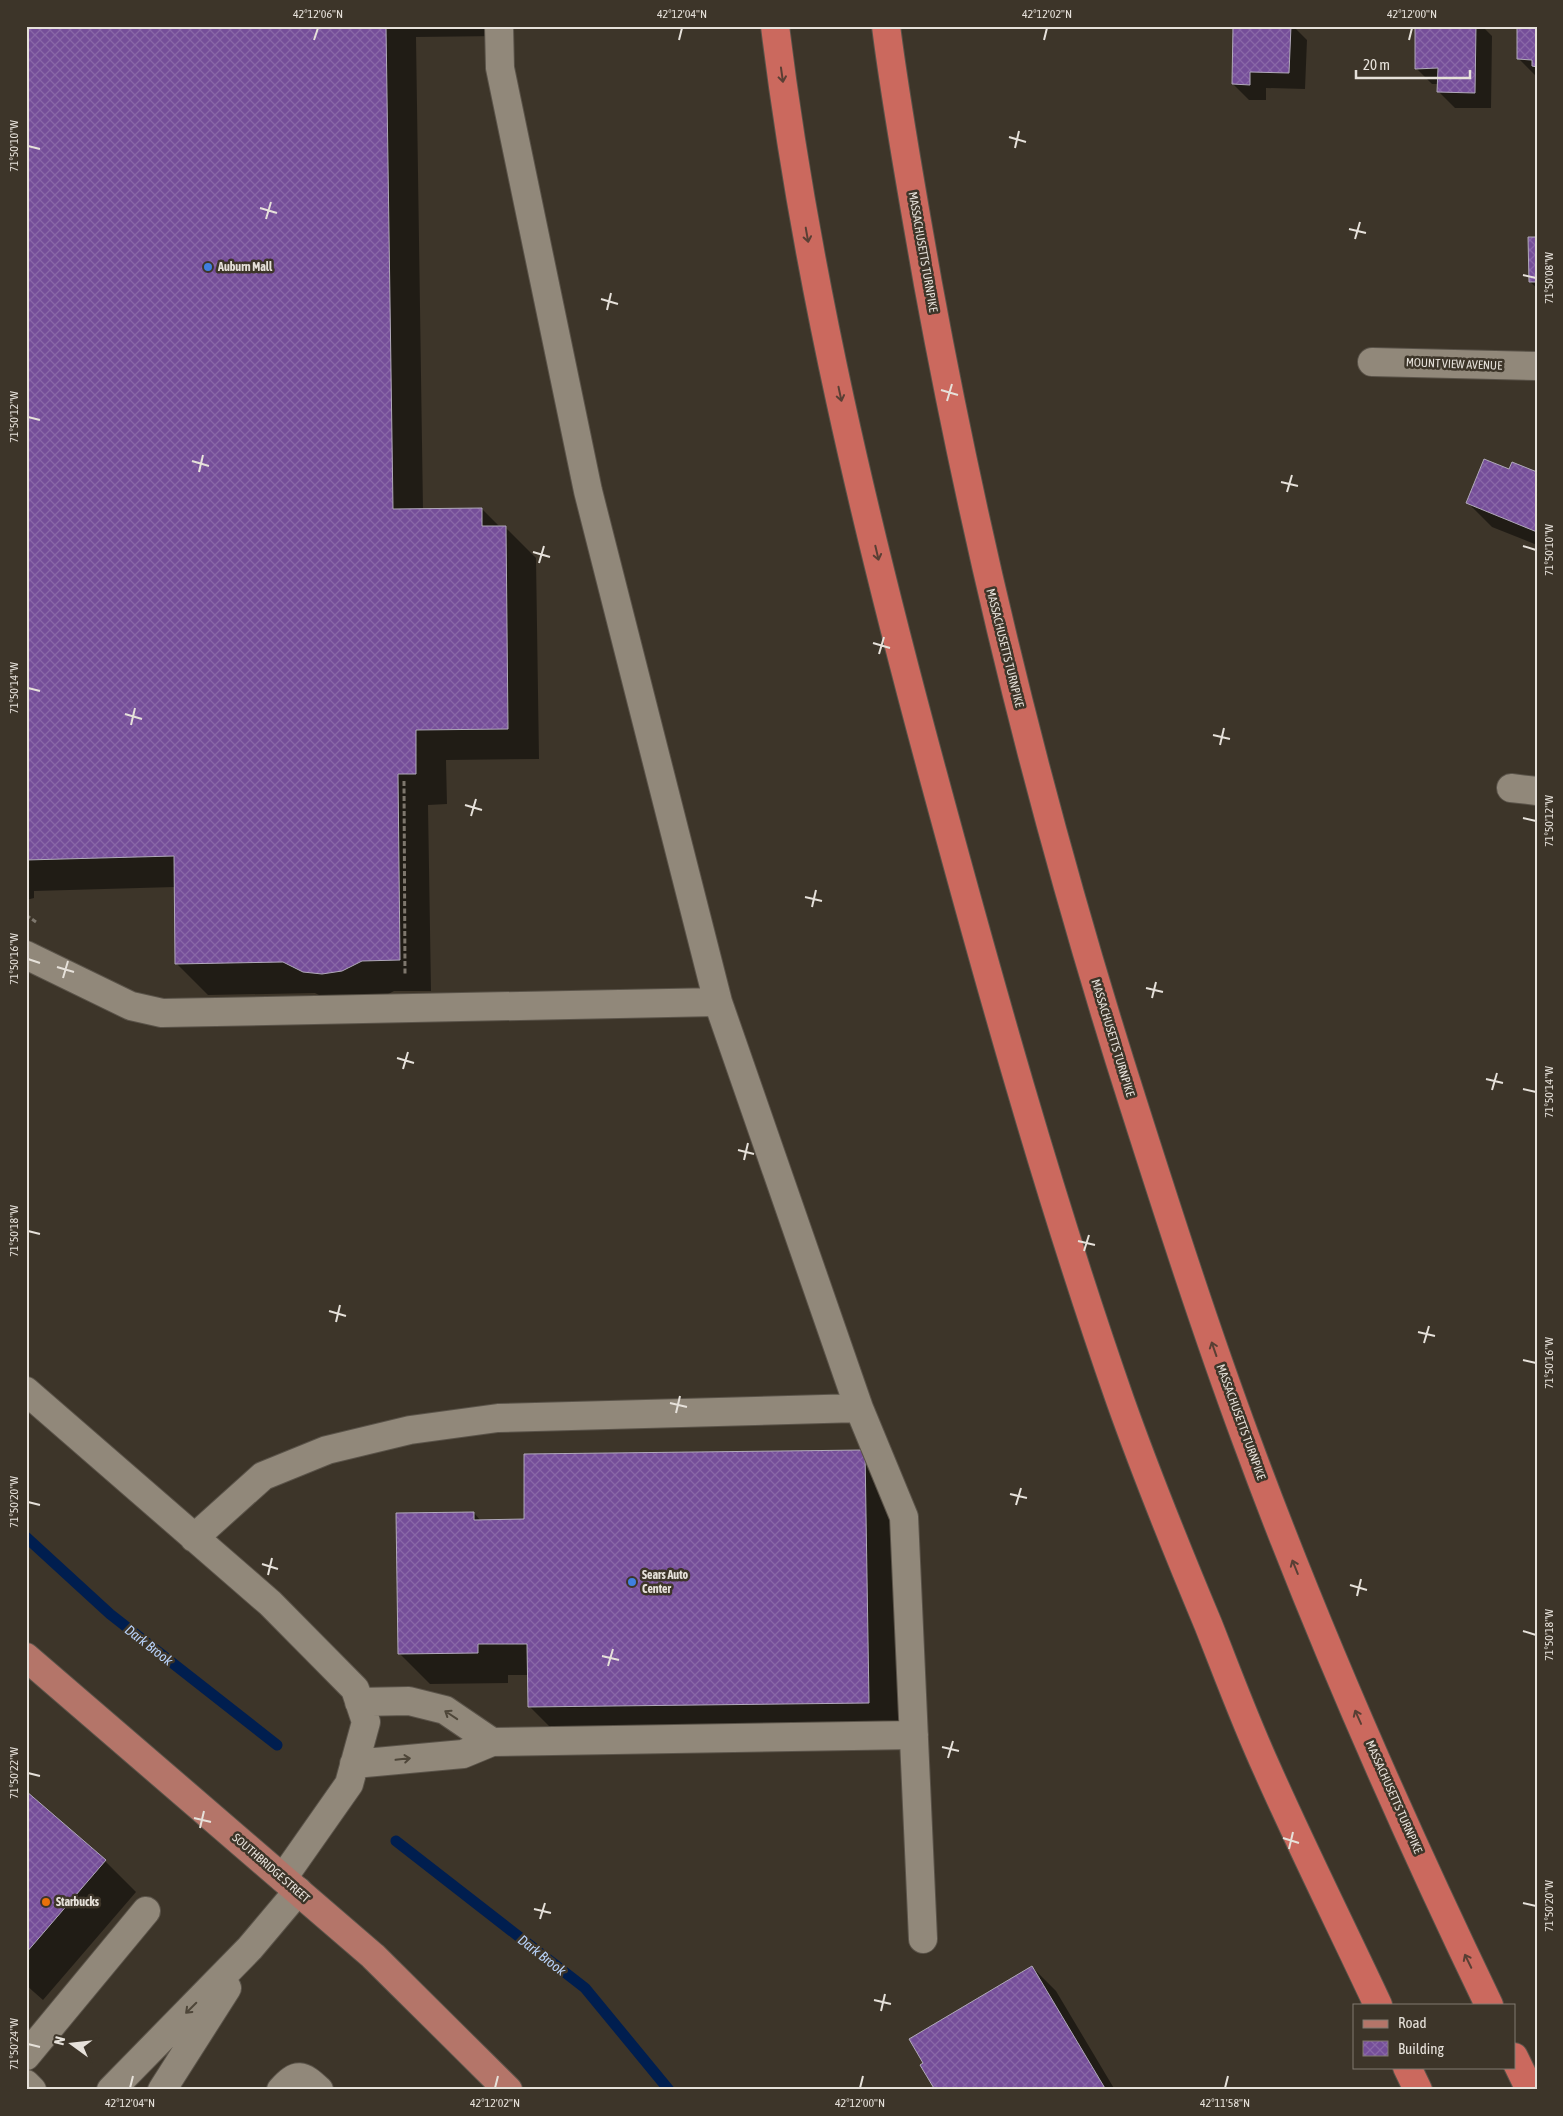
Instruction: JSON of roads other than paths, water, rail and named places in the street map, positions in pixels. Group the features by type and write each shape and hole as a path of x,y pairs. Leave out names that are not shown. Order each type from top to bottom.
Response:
{"highway":[{"path":"775,26 791,143 816,284 879,565 944,815 1020,1086 1070,1250 1122,1403 1167,1524 1265,1765 1378,2004"},
{"name":"MASSACHUSETTS TURNPIKE","path":"886,26 917,220 943,364 972,506 1040,787 1077,921 1159,1186 1250,1450 1345,1687 1451,1926 1489,2004"},
{"path":"1516,2061 1530,2090"},
{"path":"1407,2068 1418,2090"}],"main road":[{"name":"SOUTHBRIDGE STREET","path":"26,1657 373,1956 508,2090"}],"street":[{"path":"499,26 500,68 588,491 718,1002 859,1408 904,1517 923,1939"},
{"name":"MOUNT VIEW AVENUE","path":"1372,362 1537,366"},
{"path":"26,955 131,1006 162,1013 718,1002"},
{"path":"26,1391 270,1603 355,1689 366,1722 349,1784 290,1884 162,2090"},
{"path":"194,1538 263,1476 327,1450 410,1430 498,1418 859,1408"},
{"path":"359,1702 409,1701 444,1710 492,1742"},
{"path":"354,1764 463,1754 492,1742 914,1735"},
{"path":"26,2056 146,1911"},
{"path":"110,2090 250,1948"},
{"path":"280,2090 296,2076 306,2078 319,2090"},
{"path":"26,2084 32,2090"}],"waterway":[{"name":"Dark Brook","path":"26,1537 110,1614 277,1745"},
{"name":"Dark Brook","path":"396,1841 585,1988 669,2090"}],"place":[{"name":"Auburn Mall","path":"208,267"},
{"name":"Sears Auto Center","path":"632,1582"},
{"name":"Starbucks","path":"46,1902"}]}
